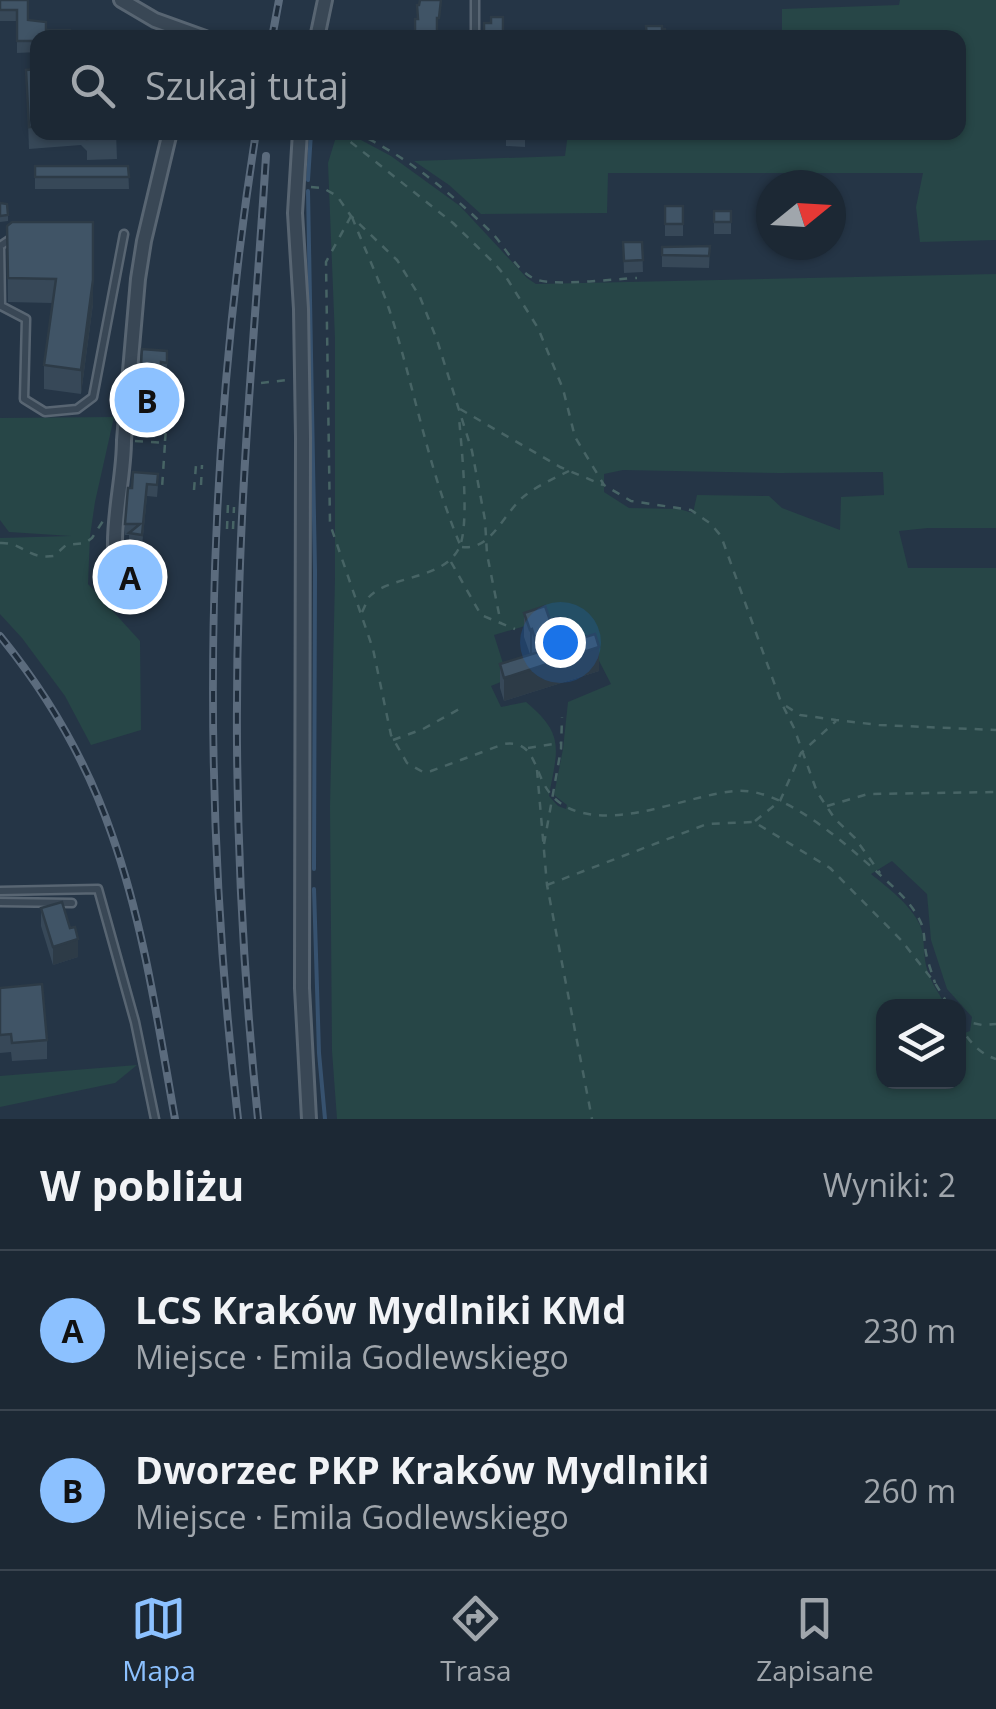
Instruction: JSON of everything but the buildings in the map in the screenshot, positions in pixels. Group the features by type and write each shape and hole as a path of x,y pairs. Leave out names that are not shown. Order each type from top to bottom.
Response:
{"street":[{"path":"121,0 155,20 183,30"},
{"path":"318,30 324,0"},
{"path":"152,558 122,553 115,548 115,534 138,279 168,140"},
{"path":"300,140 296,214 303,438 302,988 309,1119"}],"lane":[{"path":"475,0 476,30"},
{"path":"144,207 154,196"},
{"path":"13,237 0,246 1,306 26,319 24,399 45,412 77,409 94,397 124,234"},
{"path":"0,891 98,889 135,1022 155,1119"},
{"path":"0,902 72,903"}],"path":[{"path":"348,140 453,223 496,264 538,328 562,389 575,437 604,485"},
{"path":"370,140 424,172 495,235 530,277 548,282 637,278"},
{"path":"297,188 314,186 337,196 408,276 438,340 459,408 481,493 502,624"},
{"path":"351,216 391,314 429,460 460,547"},
{"path":"351,216 326,262 330,524 373,650 393,740 407,763 423,772 504,744 527,748 562,742"},
{"path":"261,382 288,380"},
{"path":"162,488 168,394"},
{"path":"459,408 569,471 631,501 691,510 711,524 721,536 812,782 826,806 884,878"},
{"path":"362,613 370,596 450,560 460,547 464,488 459,408"},
{"path":"131,440 165,443"},
{"path":"157,469 164,463"},
{"path":"194,490 196,465"},
{"path":"201,485 202,465"},
{"path":"460,547 486,542 526,494 569,471"},
{"path":"226,529 228,502"},
{"path":"233,530 234,507"},
{"path":"0,543 19,545 26,553 47,558 66,545 85,543 96,531"},
{"path":"450,560 480,615 515,630"},
{"path":"781,702 800,715 836,720 996,730"},
{"path":"393,740 463,707"},
{"path":"543,850 562,742 562,717"},
{"path":"754,822 780,801 801,754 836,720"},
{"path":"527,748 552,796 559,804 582,813 642,811 737,790 780,801 835,833 910,904 923,926 934,983"},
{"path":"536,763 547,886 592,1119"},
{"path":"826,806 868,794 996,792"},
{"path":"547,886 706,824 754,822 830,868 892,930 944,999"},
{"path":"966,1023 996,1024"},
{"path":"966,1035 985,1056 996,1059"}],"green space":[{"path":"900,0 996,0 996,240 920,242 916,207 923,173 756,170 608,173 607,213 481,214 414,161 565,156 567,140 966,140 966,30 782,30 782,9 899,5"},
{"path":"335,140 361,140 391,156 460,206 536,284 996,274 996,528 899,531 908,568 996,568 996,1119 337,1119 332,1051 330,807 335,339 328,163","holes":["623,470 883,472 884,495 841,497 840,530 782,508 769,496 697,495 693,513 629,508 604,492 604,474","559,616 567,659 596,655 611,684 568,702 554,795 567,805 566,809 549,796 556,744 548,724 526,702 501,707 491,686 508,679 494,635","892,861 927,894 931,940 947,989 956,999 966,999 966,1010 972,1017 970,1031 966,1032 966,1089 876,1089 876,999 942,999 928,972 916,917 871,874"]},
{"path":"114,417 95,502 88,584 140,641 141,730 91,745 65,696 0,614 0,538 71,536 9,532 0,520 0,418"},
{"path":"137,1065 115,1083 0,1107 0,1076"}],"waterway":[{"path":"308,180 311,140"},
{"path":"308,191 315,571 314,869"},
{"path":"314,889 325,1119"}],"railway":[{"path":"273,30 279,0"},
{"path":"238,1119 218,873 214,625 226,378 255,140"},
{"path":"258,1119 240,857 237,661 244,485 266,156"},
{"path":"0,636 65,730 112,835 142,940 175,1119"}],"place":[{"name":"Dworzec PKP Kraków Mydlniki","path":"147,400"},
{"name":"LCS Kraków Mydlniki KMd","path":"130,577"}]}
